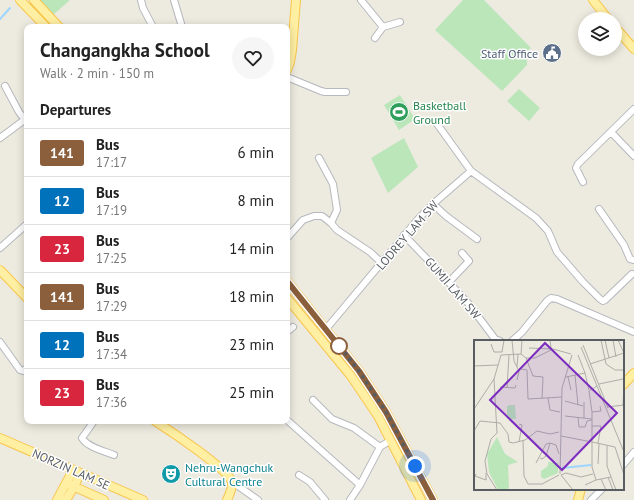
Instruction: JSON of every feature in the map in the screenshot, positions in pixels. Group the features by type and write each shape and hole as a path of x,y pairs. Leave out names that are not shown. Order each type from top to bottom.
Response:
{"main road":[{"path":"20,0 43,24"},
{"path":"34,0 56,24"},
{"path":"290,62 296,0"},
{"path":"593,0 602,12"},
{"path":"46,24 50,18"},
{"path":"622,35 634,49"},
{"path":"0,270 24,295"},
{"path":"290,285 359,371 386,412 433,500"},
{"path":"290,302 351,376 378,416 421,500"},
{"path":"624,384 634,373"},
{"path":"159,424 205,455 232,482 228,500"},
{"name":"NORZIN LAM SE","path":"0,438 143,500"},
{"path":"57,500 65,496 77,472"},
{"path":"70,485 104,500"},
{"path":"578,500 581,490"}],"street":[{"path":"141,0 143,8 151,24"},
{"path":"174,0 181,24"},
{"path":"361,0 383,27"},
{"path":"375,38 383,27 400,22"},
{"path":"290,78 325,92 346,92"},
{"path":"5,86 19,112 24,117"},
{"path":"583,182 576,168 578,164 634,109"},
{"path":"0,138 24,120"},
{"path":"435,121 471,171 536,218 548,231 557,252 600,299 603,301 605,300 632,274"},
{"path":"610,132 634,156"},
{"path":"319,158 333,184 337,210 331,223"},
{"name":"LODREY LAM SW","path":"326,330 371,279 404,235 433,204 471,171"},
{"path":"433,204 446,216 477,239"},
{"path":"599,209 624,245 632,260"},
{"path":"290,235 303,220 314,216 322,216 337,230 370,252 382,263"},
{"path":"0,248 24,227"},
{"name":"GUMJI LAM SW","path":"404,235 468,303 495,339 498,340"},
{"path":"449,282 469,261 462,253"},
{"path":"513,340 522,332 551,298 557,299 634,332"},
{"path":"0,342 20,370 24,370"},
{"path":"313,400 332,419 354,428 380,447"},
{"path":"290,423 360,485"},
{"path":"92,424 82,438 84,442 99,450 114,455"},
{"path":"350,500 360,485 380,447 391,440"},
{"path":"624,463 634,452"},
{"path":"299,475 310,482 326,500"},
{"path":"232,482 258,500"},
{"path":"591,500 601,490"}],"green space":[{"path":"39,0 70,0 53,15"},
{"path":"463,0 484,0 531,48 523,54 527,60 527,65 502,91 435,30"},
{"path":"519,89 540,108 529,121 507,101"},
{"name":"Basketball Ground","path":"400,95 415,119 399,130 384,105"},
{"path":"404,138 418,167 388,193 371,158"}],"waterway":[{"path":"0,19 10,8"}],"bus line":[{"name":"141","path":"290,285 359,371 398,432 433,500"}],"place":[{"name":"Staff Office","path":"552,53"},
{"name":"Basketball Ground","path":"399,112"},
{"name":"Nehru-Wangchuk Cultural Centre","path":"171,474"}],"route":[{"path":"339,346 338,344 359,371 386,412 415,466"}]}
